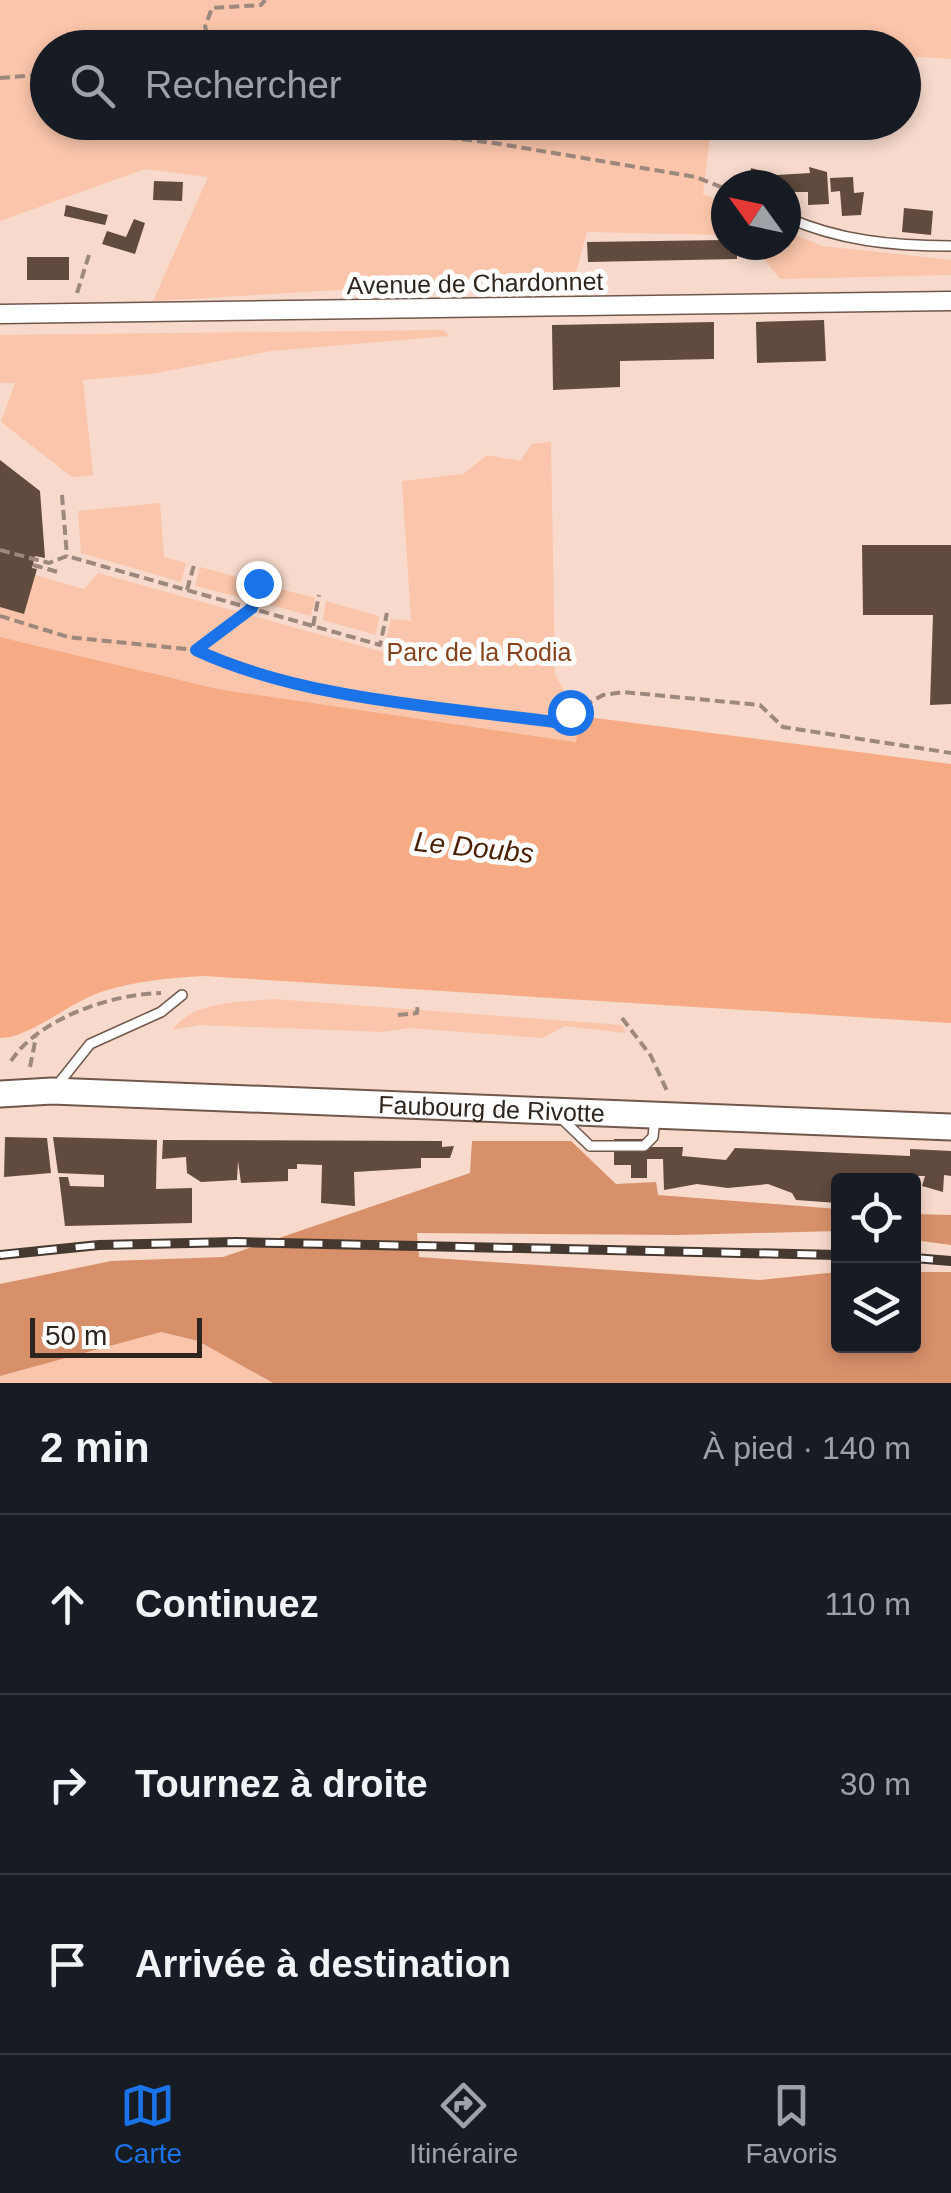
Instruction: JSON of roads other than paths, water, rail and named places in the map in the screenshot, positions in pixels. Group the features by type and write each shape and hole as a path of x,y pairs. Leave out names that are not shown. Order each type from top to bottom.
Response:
{"main road":[{"name":"Faubourg de Rivotte","path":"0,1094 38,1085"},
{"name":"Faubourg de Rivotte","path":"0,1086 951,1128"}],"street":[{"name":"Avenue de Chardonnet","path":"0,314 951,301"}],"lane":[{"path":"801,222 844,237 899,246 951,246"},
{"path":"38,1085 90,1044 161,1012 182,994"}],"water":[{"name":"Le Doubs","path":"0,637 218,689 576,742 580,716 951,764 951,1023 204,976 126,985 101,992 23,1033 0,1038"}],"railway":[{"path":"0,1255 99,1245 236,1242 831,1255"},
{"path":"921,1259 951,1261"}],"park label":[{"name":"Parc de la Rodia","path":"479,652"}]}
